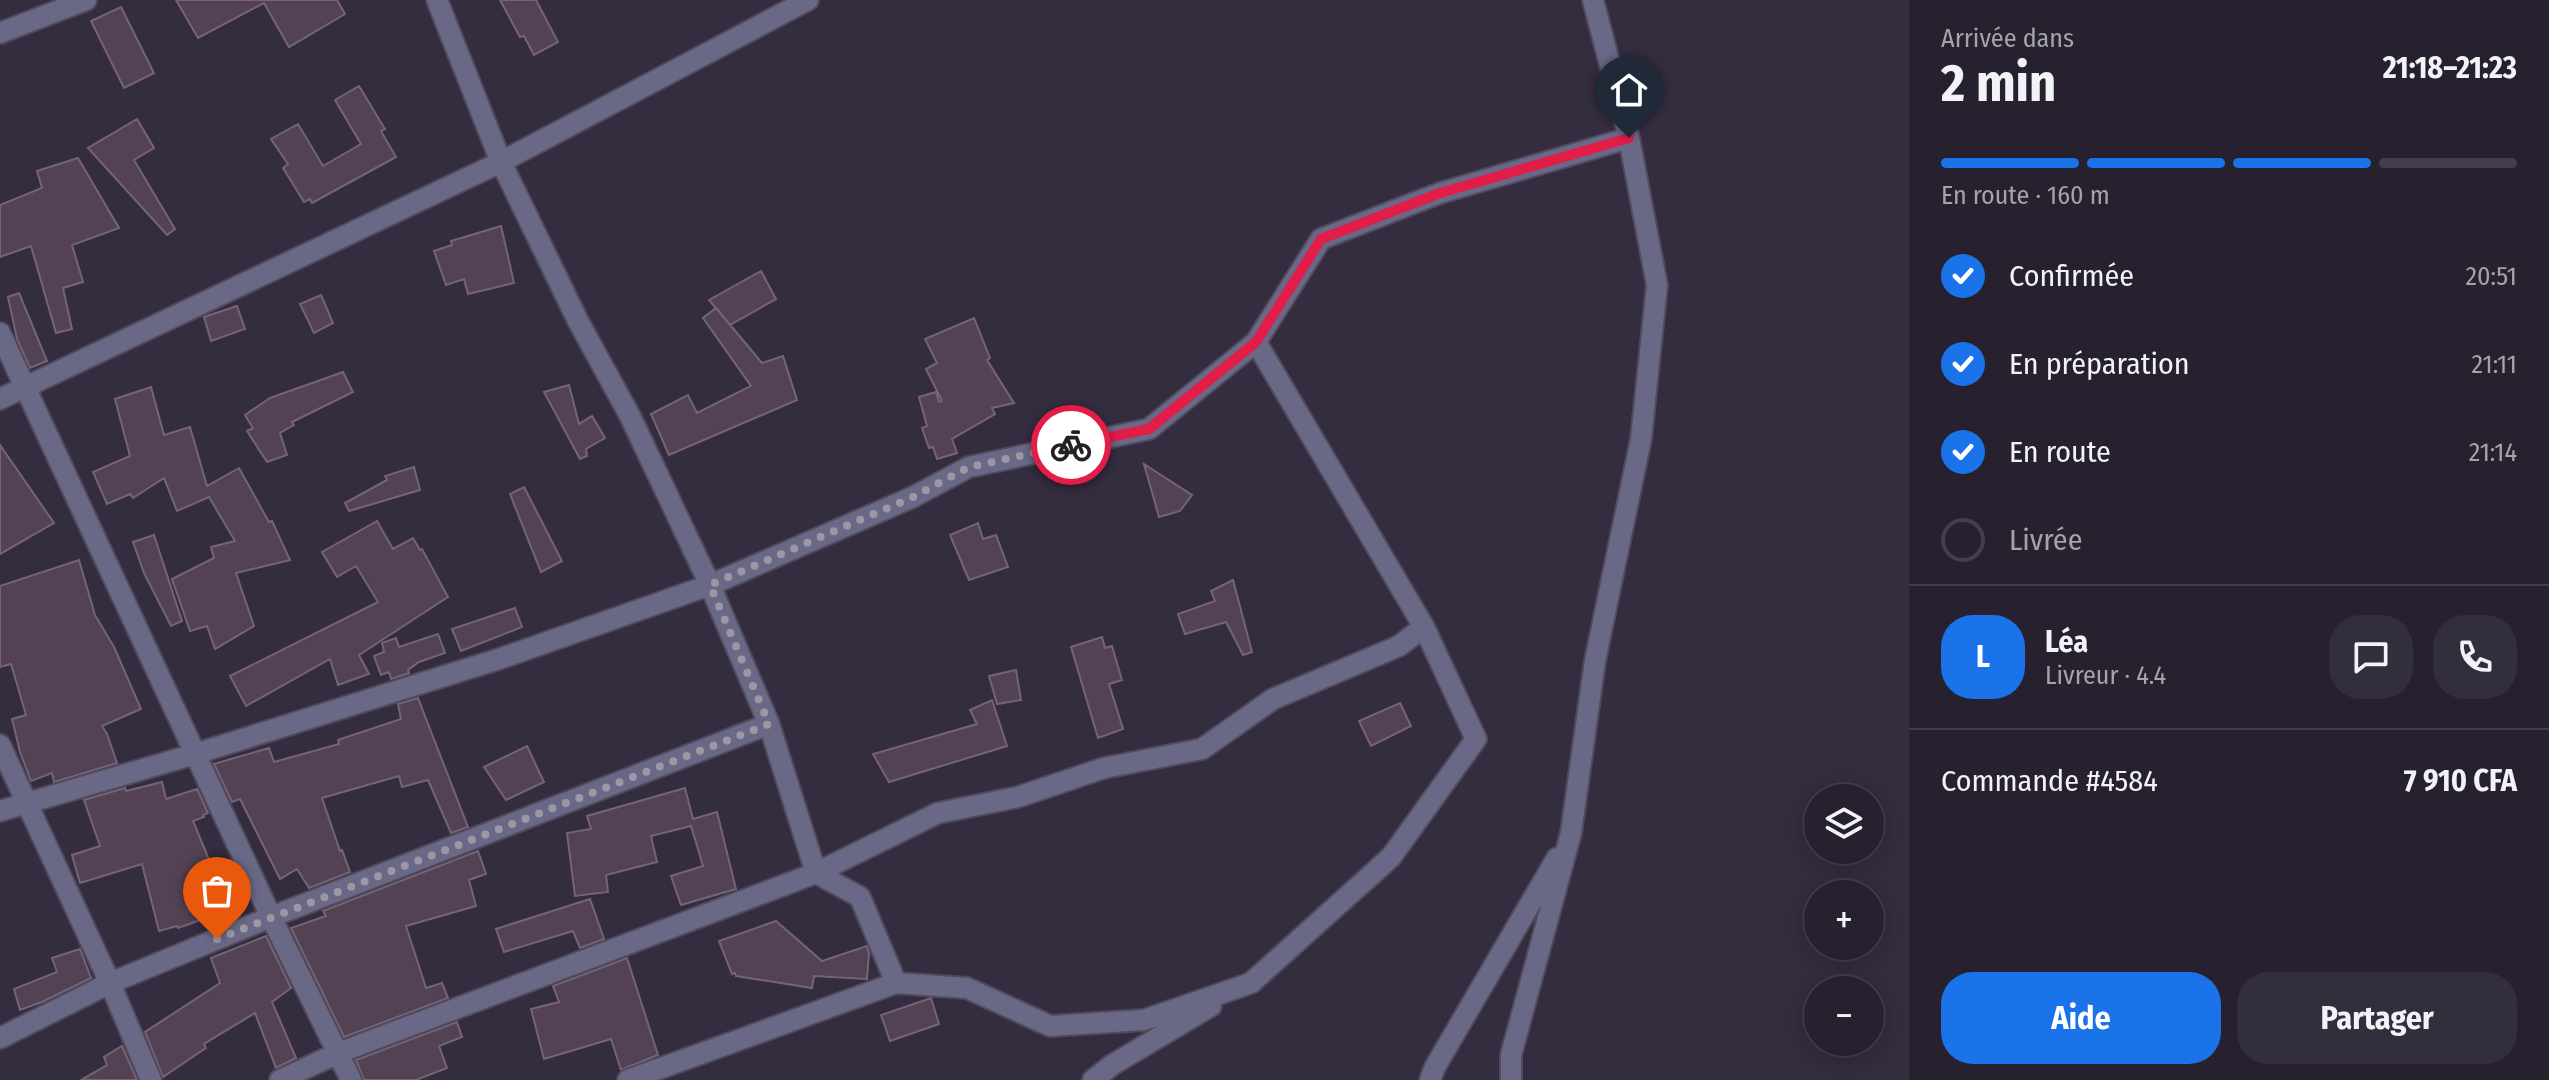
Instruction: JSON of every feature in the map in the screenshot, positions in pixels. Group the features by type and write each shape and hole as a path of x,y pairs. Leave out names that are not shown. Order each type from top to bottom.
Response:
{"street":[{"path":"0,33 86,0"},
{"path":"437,0 501,162 578,321 630,416 710,585 769,724 816,873 860,897 896,983"},
{"path":"0,399 501,162 808,0"},
{"path":"1511,1080 1511,1055 1571,833 1595,661 1641,439 1657,285 1629,138 1593,0"},
{"path":"0,811 499,659 710,585 913,497 969,467 1149,429 1256,342 1321,239 1440,193 1629,138"},
{"path":"0,333 271,917 351,1080"},
{"path":"1093,1080 1112,1065 1251,983 1391,857 1476,739 1424,627 1256,342"},
{"path":"280,1080 338,1053 816,873 938,813 1018,797 1104,768 1202,749 1273,699 1399,646 1424,627"},
{"path":"0,1038 110,983 271,917 769,724"},
{"path":"0,745 110,983 151,1080"},
{"path":"1430,1080 1571,833"},
{"path":"628,1080 896,983 967,988 1050,1026 1144,1020 1251,983"}],"building":[{"path":"176,0 337,0 345,14 289,47 264,3 198,38"},
{"path":"500,0 536,0 558,42 534,55 524,36 520,37"},
{"path":"121,7 154,73 124,88 91,21"},
{"path":"359,86 385,129 381,131 396,157 312,203 310,199 304,202 283,168 288,164 271,139 298,124 323,166 361,144 335,100"},
{"path":"137,119 154,148 134,160 175,229 167,235 88,148"},
{"path":"78,158 119,228 72,245 83,282 63,288 72,329 56,333 31,246 0,257 0,205 42,188 37,171"},
{"path":"501,226 514,283 468,294 464,279 446,285 434,251 452,245 451,241"},
{"path":"761,271 776,299 730,325 709,300"},
{"path":"19,293 47,361 30,368 17,339 8,297"},
{"path":"321,295 333,323 314,333 300,304"},
{"path":"237,306 245,329 211,341 204,317"},
{"path":"716,308 762,363 783,356 797,400 669,455 651,414 688,395 697,413 751,386 703,318"},
{"path":"974,318 990,358 987,360 1014,403 992,408 995,414 952,439 957,453 937,459 933,447 929,448 922,428 927,426 919,397 936,392 939,402 942,401 926,369 937,363 925,339"},
{"path":"343,372 353,392 292,422 294,425 280,433 287,455 267,462 247,431 253,428 245,415 270,398"},
{"path":"569,385 579,424 592,416 605,438 586,449 587,456 580,459 544,392"},
{"path":"151,387 164,435 190,427 207,486 239,468 269,522 272,521 290,560 236,573 254,626 215,649 207,626 190,631 172,579 214,558 211,547 235,541 209,497 177,511 164,478 133,498 130,494 107,504 93,472 130,456 115,399"},
{"path":"0,445 54,523 0,554"},
{"path":"1144,464 1192,495 1180,511 1159,517"},
{"path":"414,467 420,490 349,511 345,503 387,480 385,476"},
{"path":"524,487 562,561 541,572 510,494"},
{"path":"377,521 393,549 413,538 448,597 359,655 369,674 338,685 330,659 246,706 230,676 378,602 356,566 337,577 322,552"},
{"path":"978,523 983,539 996,535 1008,567 969,580 950,535"},
{"path":"154,535 182,621 171,626 144,573 133,542"},
{"path":"79,560 95,615 114,647 141,709 102,726 117,763 54,782 52,773 31,781 12,719 26,715 11,664 0,667 0,586"},
{"path":"1233,580 1252,652 1243,655 1226,622 1185,634 1178,614 1215,601 1211,591"},
{"path":"515,608 522,627 461,651 452,629"},
{"path":"438,634 445,653 419,662 408,670 409,673 391,679 389,672 381,675 374,656 384,652 382,643 396,638 399,647"},
{"path":"1102,637 1105,648 1112,646 1122,680 1109,684 1123,729 1098,738 1071,647"},
{"path":"1016,670 1021,700 997,704 989,676"},
{"path":"418,698 468,827 451,833 428,780 402,787 399,776 322,798 350,872 309,888 297,869 280,879 240,799 232,802 214,764 269,748 274,762 339,744 338,740 401,719 398,704"},
{"path":"992,700 1007,746 889,782 873,754 977,724 970,710"},
{"path":"1400,703 1411,726 1371,746 1359,721"},
{"path":"527,746 544,782 506,800 484,767"},
{"path":"162,782 166,799 197,789 208,813 193,821 222,891 208,896 215,915 159,931 142,864 80,883 72,855 100,846 84,800 125,788 126,791"},
{"path":"685,788 693,819 717,812 736,889 681,905 671,876 703,866 691,826 651,836 657,862 606,875 608,892 575,896 567,833 591,829 587,816"},
{"path":"478,851 486,874 469,880 476,906 406,926 426,988 442,983 448,998 344,1037 291,928 326,916 323,911"},
{"path":"590,899 604,939 580,948 573,931 504,952 496,929"},
{"path":"776,921 822,961 867,946 867,979 814,976 812,988 732,974 719,941"},
{"path":"266,936 291,988 272,1002 296,1058 276,1068 255,1013 204,1044 206,1048 163,1077 145,1032 220,983 211,958"},
{"path":"80,949 91,978 20,1010 14,989 57,972 52,958"},
{"path":"627,958 658,1055 621,1070 611,1039 544,1059 531,1009 559,1002 553,986"},
{"path":"931,998 939,1024 890,1041 881,1015"},
{"path":"457,1022 462,1037 439,1046 447,1068 416,1080 364,1080 356,1060"},
{"path":"122,1046 137,1080 81,1080 107,1065 104,1057"}],"way so far":[{"path":"217,939 769,724 710,585 913,497 969,467 1071,445"}],"route":[{"path":"1071,445 1149,429 1256,342 1321,239 1440,193 1629,138"}]}
